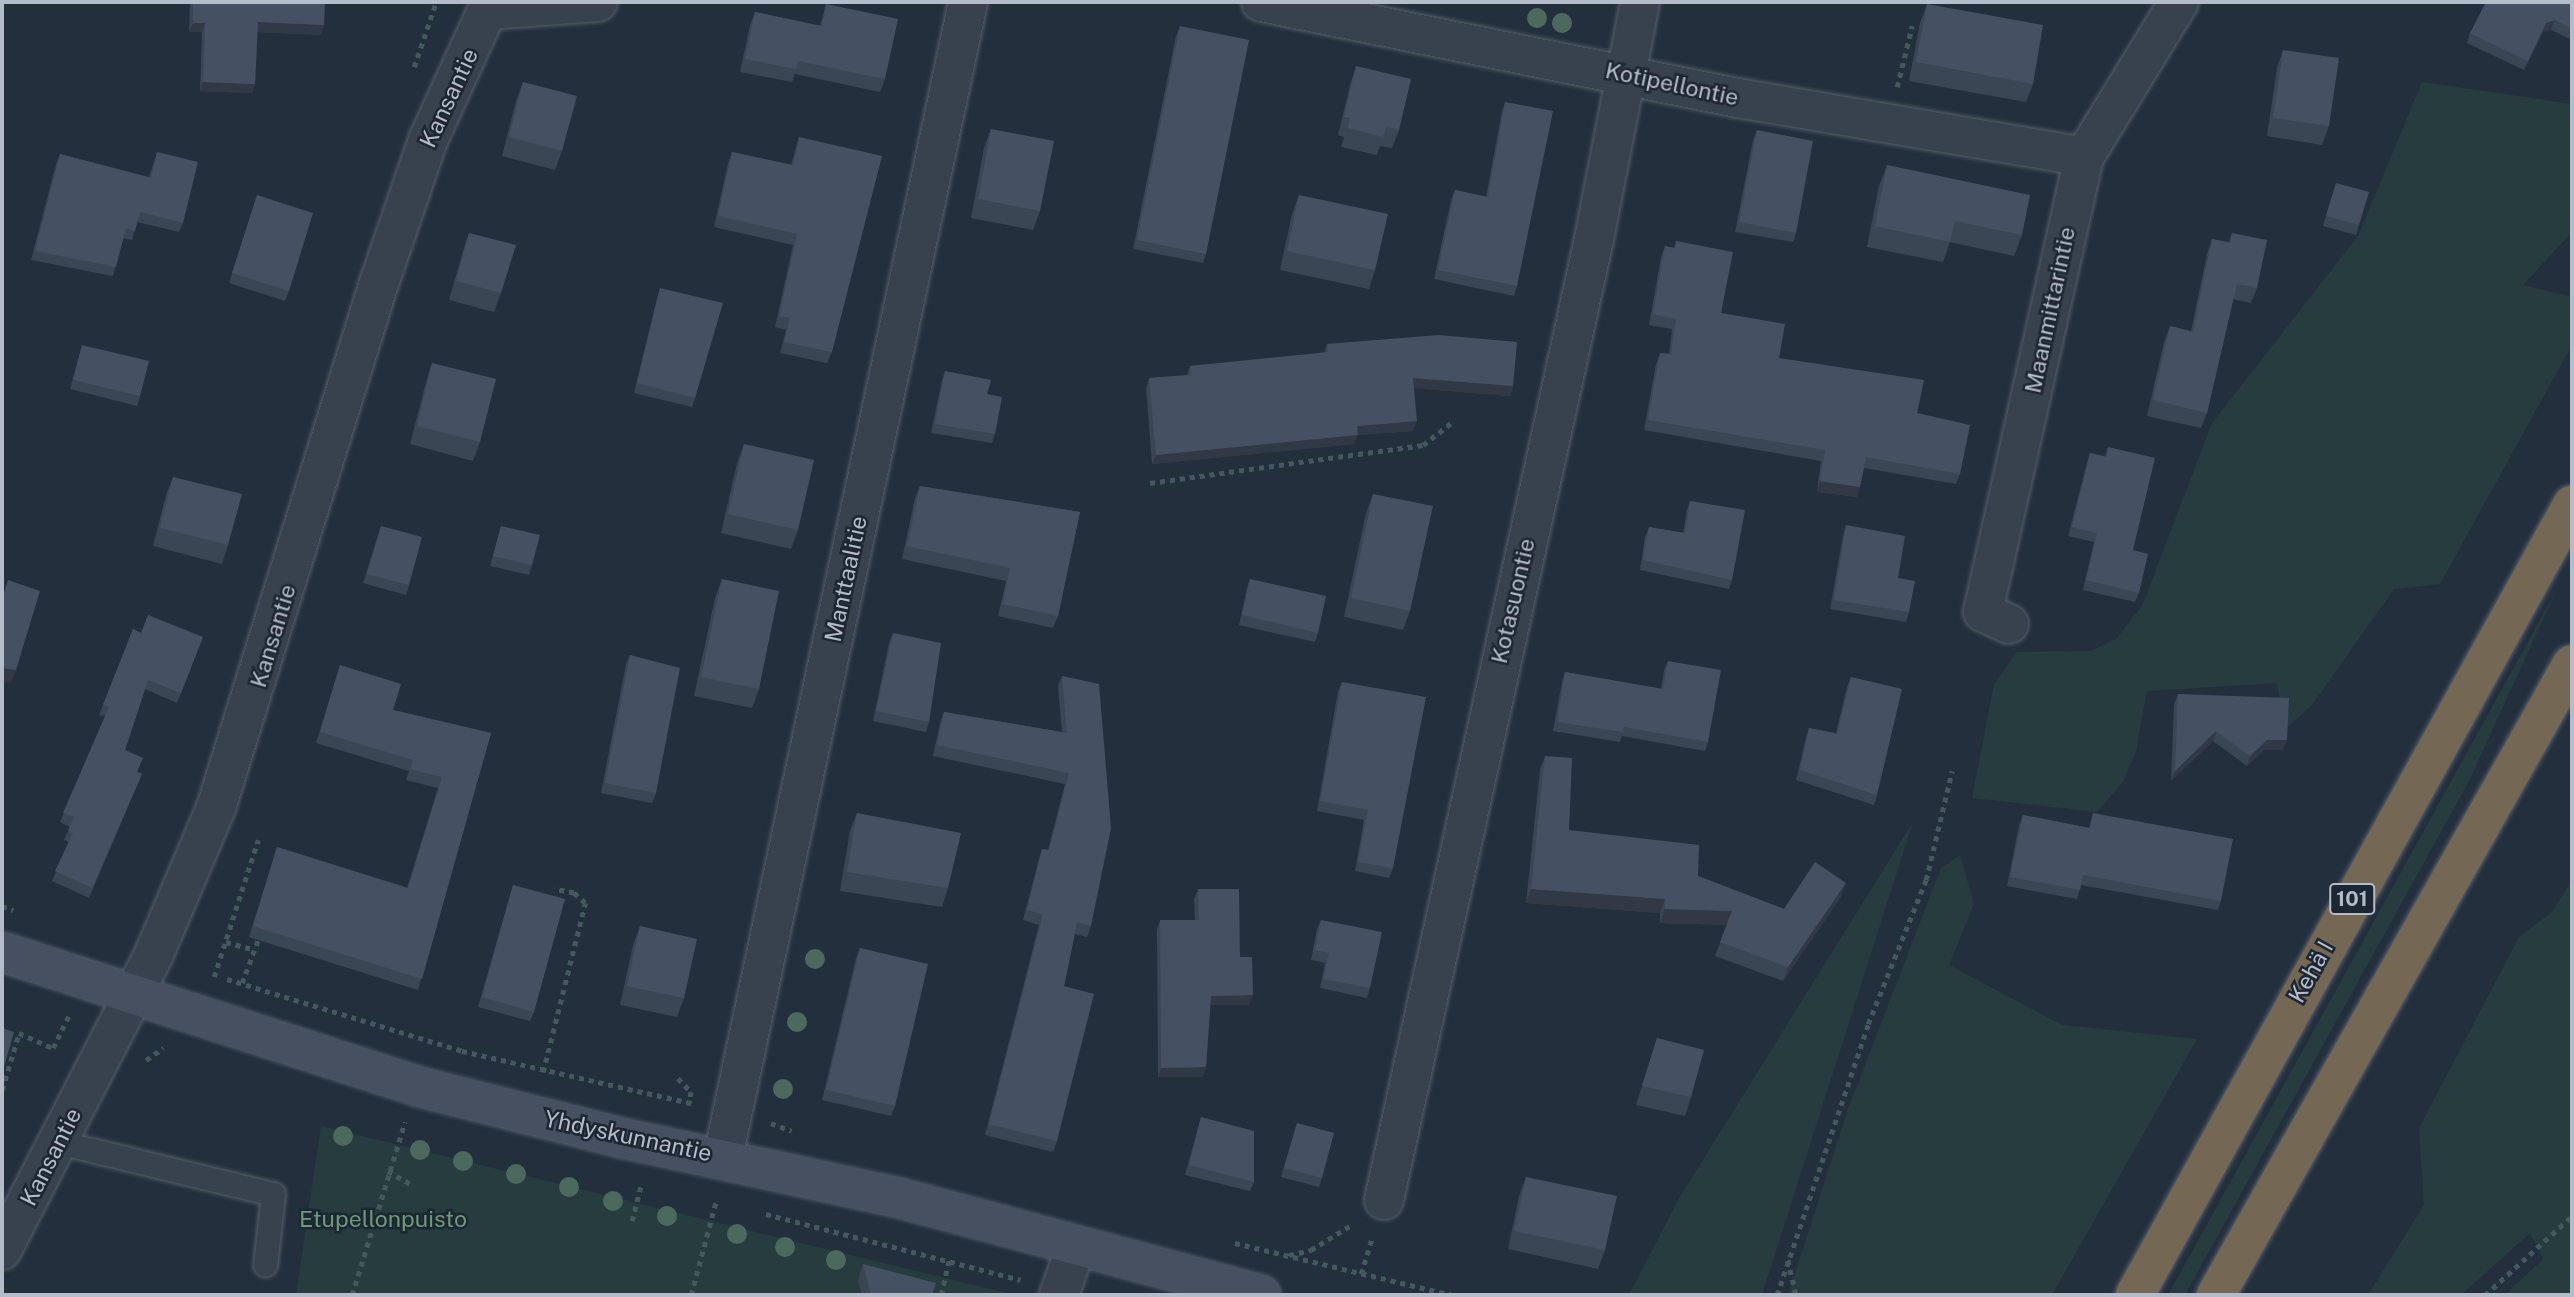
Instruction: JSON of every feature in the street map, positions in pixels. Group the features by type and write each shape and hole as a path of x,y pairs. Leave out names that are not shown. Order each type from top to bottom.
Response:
{"highway":[{"name":"Kehä I","path":"2136,1295 2572,505"},
{"path":"2216,1295 2572,664"}],"main road":[{"name":"Yhdyskunnantie","path":"2,952 420,1087 622,1139 723,1157 1261,1295"}],"street":[{"path":"490,6 598,2"},
{"name":"Manttaalitie","path":"723,1157 968,2"},
{"name":"Kotipellontie","path":"1261,2 1888,125 2084,157"},
{"name":"Kotasuontie","path":"1384,1200 1594,239 1624,73 1640,2"},
{"name":"Maanmittarintie","path":"2009,624 1983,612 2084,157 2179,2"},
{"name":"Kansantie","path":"2,1250 133,996 216,808 428,140 490,6"},
{"path":"1059,1295 1076,1247"}],"lane":[{"path":"58,1142 274,1194 265,1265"}],"path":[{"path":"1888,125 1912,26"},
{"path":"1150,483 1423,445 1451,423"},
{"path":"1777,1295 1868,1024 1926,880 1952,771"},
{"path":"215,975 258,840"},
{"path":"544,1072 585,903 575,893 554,889"},
{"path":"242,983 258,940"},
{"path":"226,942 255,950"},
{"path":"2,1090 19,1033 54,1048 69,1017"},
{"path":"678,1078 691,1092 690,1104"},
{"path":"352,1295 405,1121"},
{"path":"388,1171 414,1186"},
{"path":"632,1221 641,1183"},
{"path":"1286,1255 1311,1250 1384,1200"},
{"path":"691,1295 716,1202"},
{"path":"2486,1295 2572,1216"},
{"path":"941,1295 949,1259"},
{"path":"1788,1259 1796,1295"}],"green space":[{"path":"2422,82 2572,104 2572,232 2523,285 2572,297 2572,345 2440,584 2394,589 2312,705 2285,730 2277,683 2147,691 2136,751 2123,782 2097,812 1972,798 1994,684 2017,652 2091,651 2116,639 2142,606 2212,423 2358,236"},
{"path":"2557,589 2469,781 2185,1295 2168,1295"},
{"path":"1913,822 1762,1295 1629,1295 1678,1200"},
{"path":"1960,855 1974,904 1949,965 2062,1025 2197,1039 2052,1295 1788,1295 1848,1109 1941,868"},
{"path":"2572,881 2572,1295 2505,1295 2543,1259 2530,1233 2461,1295 2368,1295 2424,1205 2419,1128 2519,937 2551,913"},
{"name":"Etupellonpuisto","path":"321,1126 1015,1295 296,1295"}],"building":[{"path":"193,2 325,2 324,25 258,22 255,84 203,82 205,23 193,23"},
{"path":"2486,2 2572,2 2572,29 2555,20 2546,23 2528,61 2470,33"},
{"path":"826,4 898,19 885,79 798,61 796,69 745,59 755,12 822,26"},
{"path":"1927,4 2043,25 2033,84 1916,62"},
{"path":"1180,26 1249,40 1206,254 1137,240"},
{"path":"2283,50 2339,58 2329,126 2273,118"},
{"path":"1356,66 1411,79 1399,130 1386,127 1383,137 1348,128 1350,118 1344,117"},
{"path":"523,82 577,96 562,151 509,137"},
{"path":"1505,102 1553,111 1517,286 1438,270 1455,190 1488,197"},
{"path":"991,129 1054,141 1040,211 978,199"},
{"path":"1757,130 1813,141 1796,233 1739,222"},
{"path":"799,137 882,156 832,352 784,342 790,318 779,316 797,234 718,216 732,152 793,165"},
{"path":"157,152 198,162 183,223 140,212 135,231 126,228 116,267 35,251 60,154 151,178"},
{"path":"1887,165 2030,195 2022,235 1955,221 1950,242 1875,226"},
{"path":"2336,183 2369,192 2359,225 2326,216"},
{"path":"257,195 313,213 289,291 232,273"},
{"path":"1299,195 1388,214 1375,270 1287,251"},
{"path":"469,233 516,245 501,293 456,281"},
{"path":"2232,233 2267,240 2257,288 2237,284 2207,413 2153,400 2170,326 2193,332 2212,239 2230,243"},
{"path":"1676,241 1733,252 1721,313 1785,324 1779,358 1924,380 1917,413 1970,425 1960,474 1866,457 1860,487 1820,481 1825,450 1648,420 1660,353 1671,354 1676,319 1653,314 1665,246 1675,248"},
{"path":"660,288 723,303 695,398 637,383"},
{"path":"1439,335 1517,342 1513,386 1413,378 1417,421 1357,426 1358,435 1156,455 1149,378 1191,375 1190,366 1328,352 1327,344"},
{"path":"82,345 149,361 140,396 73,380"},
{"path":"432,363 496,379 480,442 417,426"},
{"path":"945,371 991,380 987,394 1002,397 995,434 935,424"},
{"path":"744,444 814,460 798,530 728,514"},
{"path":"2108,447 2155,458 2133,550 2148,554 2139,593 2086,580 2097,533 2072,527 2090,453 2106,457"},
{"path":"173,477 242,494 228,545 160,528"},
{"path":"920,486 1080,512 1058,616 1003,604 1010,568 907,546"},
{"path":"1373,494 1433,506 1410,611 1351,598"},
{"path":"1690,501 1745,510 1732,580 1643,560 1649,527 1685,533"},
{"path":"1846,525 1905,536 1898,578 1915,581 1909,612 1834,600"},
{"path":"381,526 422,537 409,585 367,574"},
{"path":"501,526 540,535 532,565 493,556"},
{"path":"722,579 779,591 759,689 701,677"},
{"path":"1250,579 1326,596 1318,633 1242,615"},
{"path":"8,580 40,591 16,670 2,668 2,599"},
{"path":"148,615 203,637 181,693 148,680 125,750 143,758 137,772 142,774 92,888 55,871 73,833 68,831 74,817 63,813 109,707 103,705 133,629 141,633"},
{"path":"893,633 941,643 929,722 876,711"},
{"path":"630,655 680,668 656,793 605,783"},
{"path":"1668,661 1721,670 1708,742 1624,727 1623,732 1557,722 1565,672 1663,689"},
{"path":"340,665 401,684 393,710 491,733 422,979 253,926 277,847 408,888 442,777 410,769 413,760 320,732"},
{"path":"1062,676 1099,684 1111,828 1091,926 1077,922 1064,986 1094,994 1057,1141 989,1124 1043,914 1027,910 1042,849 1049,850 1069,773 937,745 944,712 1067,733"},
{"path":"1851,677 1902,689 1877,795 1800,770 1809,728 1837,734"},
{"path":"1342,682 1426,697 1393,868 1358,862 1368,810 1320,801"},
{"path":"2178,694 2289,698 2287,740 2267,740 2250,756 2216,731 2175,771"},
{"path":"1545,756 1572,758 1569,830 1699,845 1698,876 1784,909 1815,862 1846,883 1788,967 1720,942 1732,911 1665,909 1665,899 1531,889"},
{"path":"857,813 961,833 948,888 847,872"},
{"path":"2093,813 2233,839 2221,901 2083,875 2080,890 2010,877 2023,815 2090,828"},
{"path":"513,885 565,899 534,1012 482,997"},
{"path":"1198,889 1239,889 1240,957 1252,957 1253,995 1211,996 1206,1067 1161,1068 1160,920 1199,920"},
{"path":"1321,920 1382,932 1370,988 1323,979 1329,953 1315,950"},
{"path":"640,926 697,939 684,998 627,986"},
{"path":"860,948 928,964 895,1106 826,1090"},
{"path":"2,1028 14,1032 2,1074"},
{"path":"1657,1038 1704,1050 1691,1097 1642,1086"},
{"path":"1201,1117 1254,1131 1254,1182 1189,1165"},
{"path":"1297,1123 1334,1133 1322,1178 1284,1168"},
{"path":"1526,1177 1617,1196 1605,1250 1514,1231"},
{"path":"863,1264 936,1283 932,1295 871,1295"}]}
